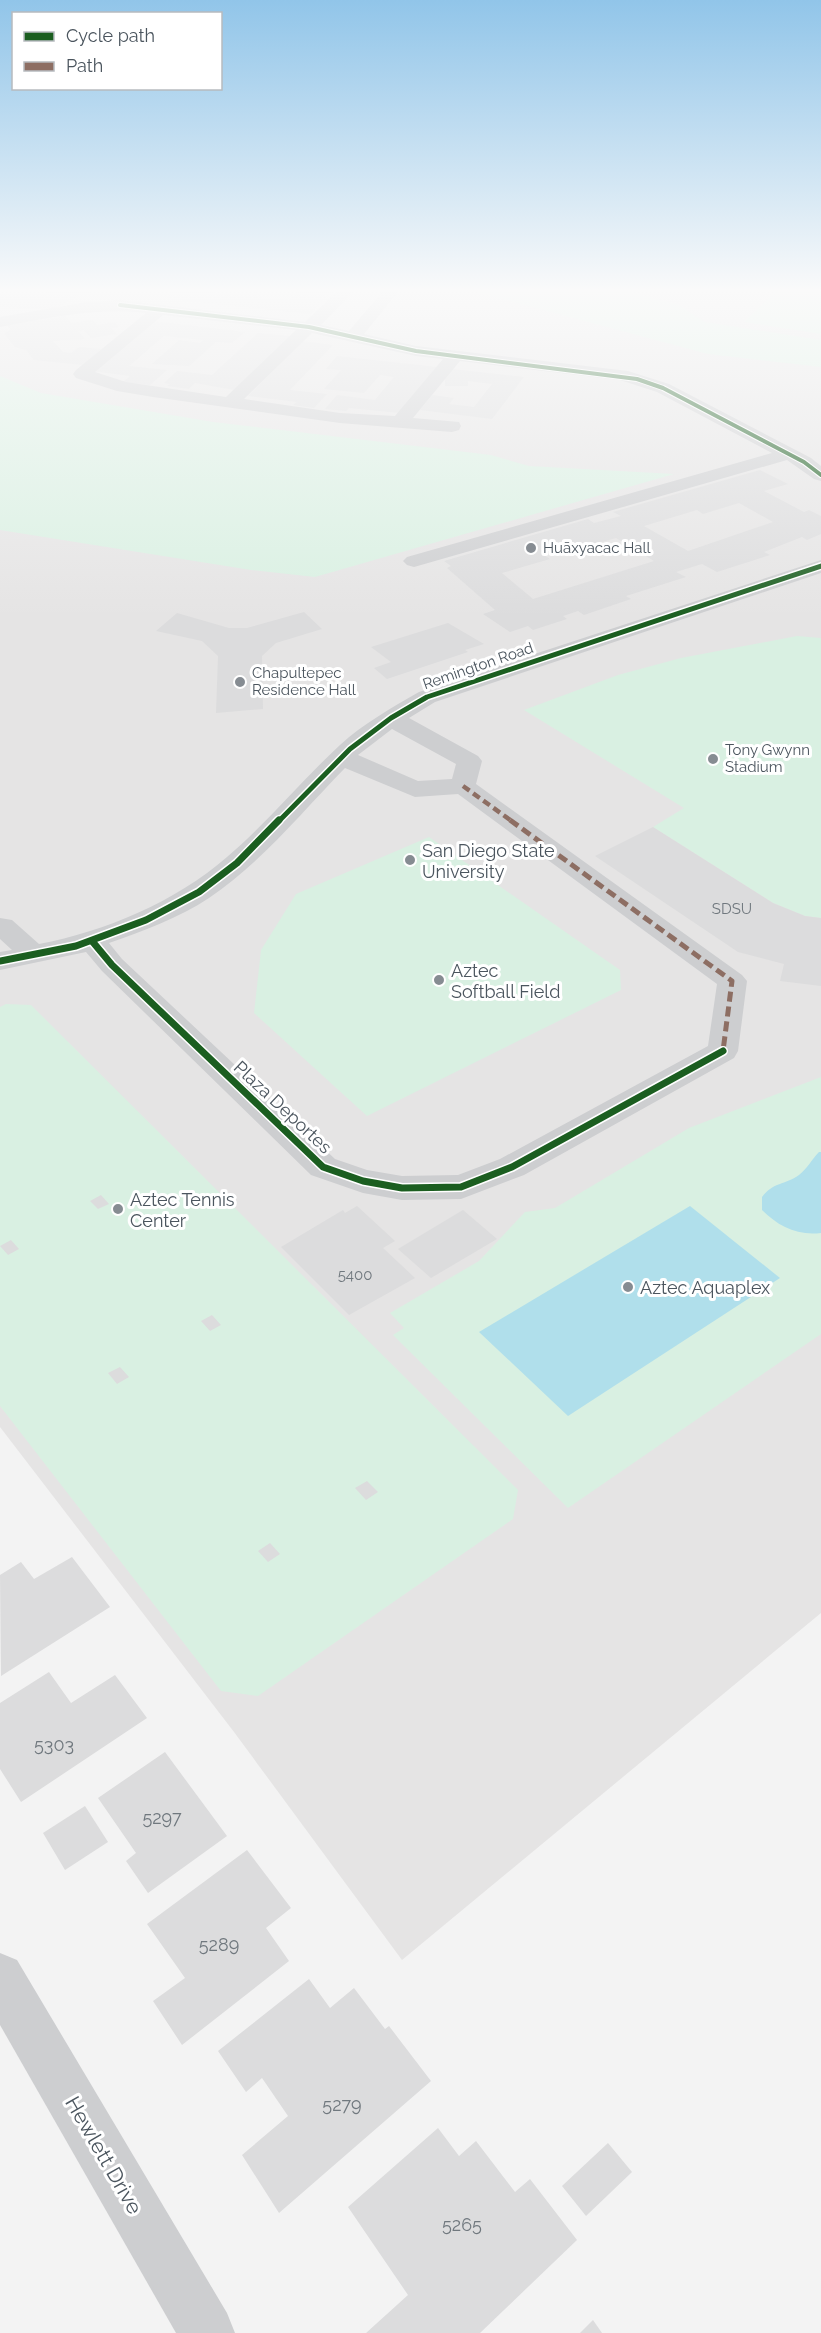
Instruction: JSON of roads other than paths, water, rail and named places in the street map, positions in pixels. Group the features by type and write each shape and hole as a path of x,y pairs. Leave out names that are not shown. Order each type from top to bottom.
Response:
{"street":[{"path":"223,401 340,418 452,426"},
{"path":"399,423 418,401"},
{"path":"687,401 796,458 821,474"},
{"path":"414,561 796,458 821,447"},
{"name":"Remington Road","path":"0,961 76,946 146,921 199,892 237,863 341,757 391,718 427,697 821,566"},
{"path":"341,757 416,789 462,786 469,761 391,718"},
{"name":"Plaza Deportes","path":"92,940 112,965 323,1167 363,1181 402,1188 461,1187 512,1167 723,1051 732,981 462,786"},
{"path":"2,926 34,955"},
{"name":"Hewlett Drive","path":"0,1977 207,2333"}],"water":[{"path":"821,1152 821,1233 804,1233 789,1229 762,1210 762,1197 775,1186 799,1175"},
{"path":"690,1206 780,1278 568,1416 479,1332"}],"place":[{"name":"Huāxyacac Hall","path":"531,548"},
{"name":"Chapultepec Residence Hall","path":"240,682"},
{"name":"Tony Gwynn Stadium","path":"713,759"},
{"name":"San Diego State University","path":"410,860"},
{"name":"Aztec Softball Field","path":"439,980"},
{"name":"Aztec Tennis Center","path":"118,1209"},
{"name":"Aztec Aquaplex","path":"628,1287"}]}
